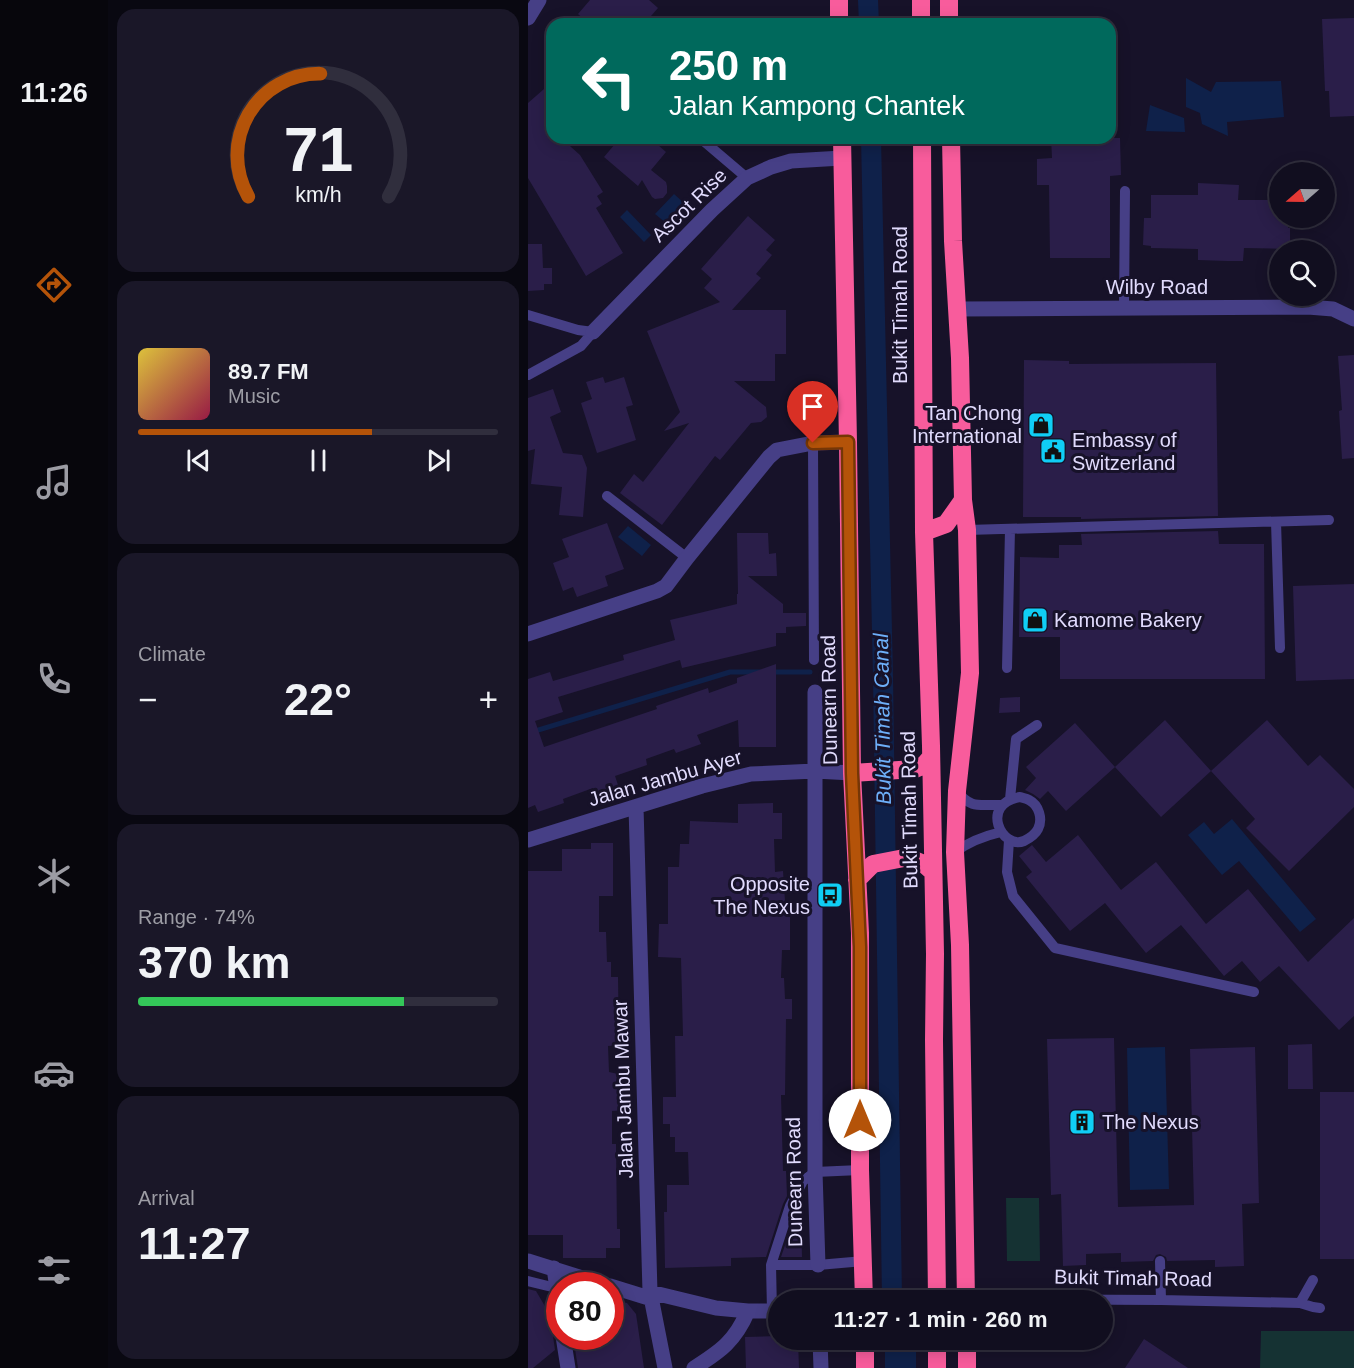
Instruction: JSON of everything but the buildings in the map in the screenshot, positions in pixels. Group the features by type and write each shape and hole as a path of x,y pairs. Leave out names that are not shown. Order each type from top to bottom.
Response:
{"highway":[{"path":"839,0 840,18"},
{"path":"921,0 921,18"},
{"path":"949,0 949,18"},
{"name":"Dunearn Road","path":"842,144 852,773 860,962 860,1170 864,1290"},
{"name":"Bukit Timah Road","path":"922,144 924,532 935,954 937,1290"},
{"path":"951,144 963,500 967,530 969,674 957,790 955,852 960,957 966,1290"},
{"path":"924,532 946,524 963,500"},
{"path":"852,773 915,769 924,765 930,758"},
{"path":"857,880 873,864 904,858 924,864 933,873"},
{"path":"937,1268 955,1259 964,1247"},
{"path":"865,1350 865,1368"},
{"path":"937,1350 937,1368"},
{"path":"967,1350 967,1368"}],"street":[{"path":"528,18 539,0"},
{"name":"Ascot Rise","path":"593,332 712,210 747,178 771,167 791,162 842,158"},
{"name":"Wilby Road","path":"957,309 1308,307 1333,309 1354,319"},
{"path":"528,634 666,586 777,450 813,443 848,442"},
{"name":"Dunearn Road","path":"814,692 815,1172 818,1264"},
{"name":"Jalan Jambu Ayer","path":"528,840 702,786 751,774 815,771 852,773"},
{"name":"Jalan Jambu Mawar","path":"636,807 651,1296 665,1368"},
{"path":"528,1261 566,1272"},
{"path":"554,1268 554,1272"},
{"path":"624,1290 716,1308 768,1311"},
{"path":"694,1368 719,1352 730,1341 743,1324 748,1311"},
{"path":"565,1350 568,1368"},
{"path":"820,1350 821,1368"}],"lane":[{"path":"707,144 747,178"},
{"path":"1124,308 1125,191"},
{"path":"528,315 578,330 593,332"},
{"path":"528,375 581,346 593,332"},
{"path":"813,443 814,660"},
{"path":"607,496 687,558"},
{"path":"967,530 1329,520"},
{"path":"1276,522 1280,648"},
{"path":"1007,668 1010,529"},
{"path":"1037,725 1016,739 1006,802 997,813 997,823 1005,836 1007,872 1013,896 1055,948 1254,992"},
{"path":"955,852 969,842 984,836 1005,836 1019,843 1035,834 1040,825 1040,815 1036,806 1029,800 1020,797 1006,802 977,805 964,801 957,790"},
{"path":"774,1290 771,1265 790,1206 803,1182 815,1172 860,1170"},
{"path":"1160,1261 1161,1300"},
{"name":"Dunearn Road","path":"818,1264 864,1262"},
{"path":"771,1265 818,1264"},
{"path":"528,1281 546,1286"},
{"path":"1300,1303 1313,1281"},
{"name":"Bukit Timah Road","path":"1113,1300 1300,1303 1320,1308"}],"green space":[{"path":"1006,1198 1039,1198 1040,1261 1007,1261"},
{"path":"1261,1331 1354,1331 1354,1368 1260,1368"}],"water":[{"path":"1186,78 1211,92 1216,82 1281,81 1284,117 1227,122 1228,136 1202,124 1200,113 1186,107"},
{"path":"1150,105 1184,118 1185,132 1146,131"},
{"path":"674,194 684,203 666,223 655,214"},
{"path":"627,210 651,235 644,242 620,217"},
{"path":"628,526 651,545 642,556 618,537"},
{"path":"1232,819 1316,919 1300,932 1239,861 1222,875 1188,835 1204,822 1214,834"},
{"path":"1165,1047 1169,1189 1130,1190 1127,1048"},
{"path":"885,1350 916,1350 916,1368 885,1368"}],"waterway":[{"name":"Bukit Timah Canal","path":"868,0 869,18"},
{"name":"Bukit Timah Canal","path":"871,144 883,677 892,1290"},
{"path":"528,733 730,672 760,672"},
{"path":"770,672 810,672"}],"place":[{"name":"Tan Chong International","path":"1041,425"},
{"name":"Embassy of Switzerland","path":"1053,451"},
{"name":"Kamome Bakery","path":"1035,620"},
{"name":"Opposite The Nexus","path":"830,895"},
{"name":"The Nexus","path":"1082,1122"}],"route":[{"path":"813,443 848,442 852,773 860,947 860,1120"}]}
